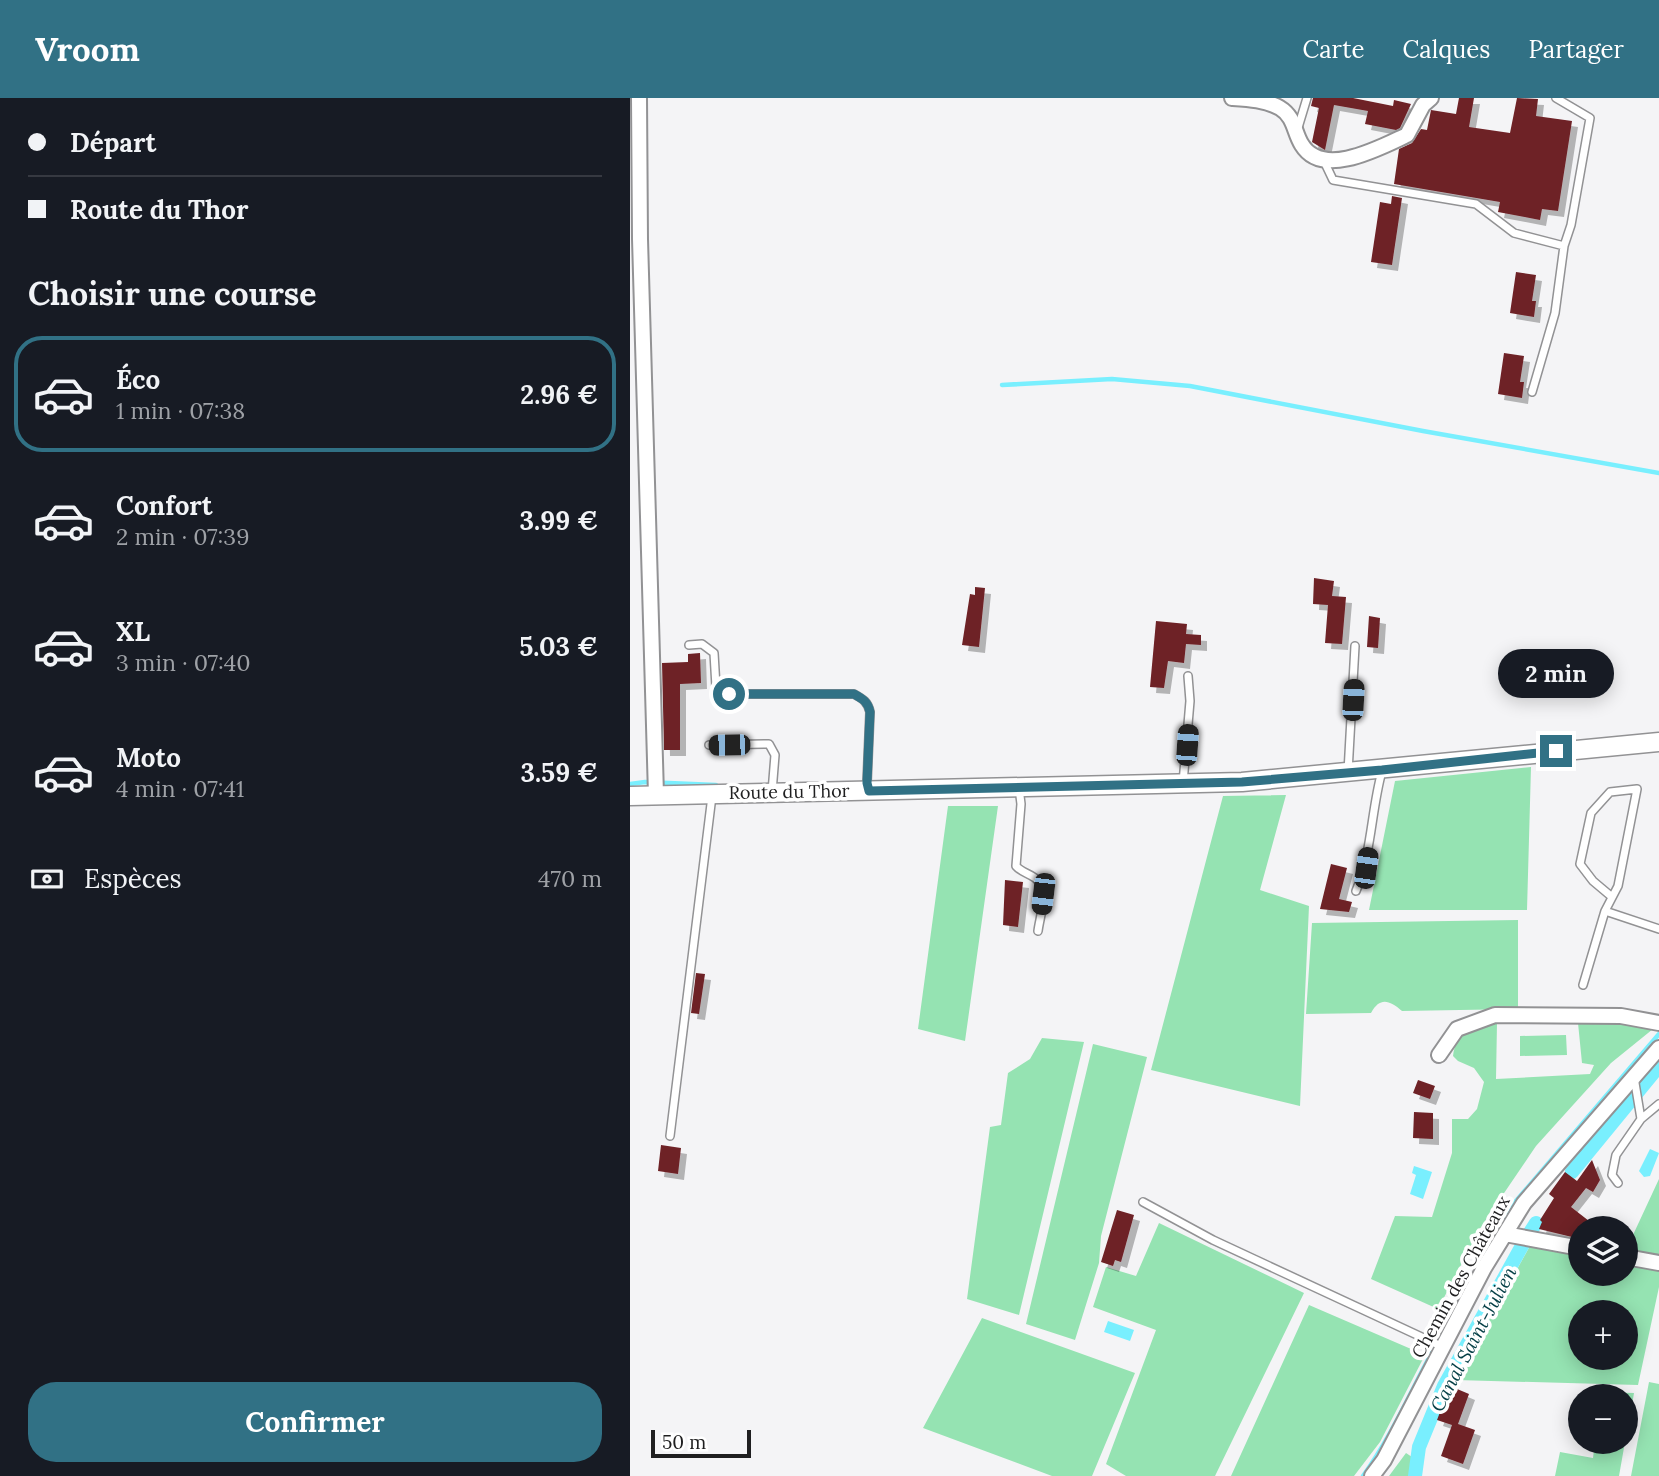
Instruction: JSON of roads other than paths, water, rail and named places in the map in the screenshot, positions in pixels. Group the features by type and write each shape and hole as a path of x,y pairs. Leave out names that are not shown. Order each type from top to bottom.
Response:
{"street":[{"path":"639,98 635,187 656,795"},
{"path":"1232,98 1256,100 1280,108 1289,115 1302,146 1315,157 1330,161 1349,159 1407,135 1423,105 1431,98"},
{"name":"Route du Thor","path":"630,796 1242,782 1659,742"},
{"path":"1438,1055 1457,1029 1495,1015 1621,1016 1659,1023"},
{"name":"Chemin des Châteaux","path":"1372,1476 1384,1460 1484,1268 1524,1203 1659,1048"},
{"path":"1505,1234 1568,1246"},
{"path":"1638,1259 1659,1263"}],"lane":[{"path":"1297,131 1307,98"},
{"path":"1532,392 1555,313 1564,246 1571,225 1590,118 1556,98"},
{"path":"1323,159 1333,180 1476,204 1514,233 1564,246"},
{"path":"689,645 702,644 714,653 716,687 729,694 854,694 862,699 869,705 870,712 867,783 869,791"},
{"path":"1348,773 1356,646"},
{"path":"1183,784 1190,701 1188,676"},
{"path":"709,745 769,744 775,755 772,793"},
{"path":"1356,891 1366,868 1382,770"},
{"path":"1018,788 1021,804 1016,866 1042,884 1038,932"},
{"path":"1583,985 1605,911 1618,886 1637,789 1610,792 1591,813 1580,864 1612,897"},
{"path":"670,1136 713,794"},
{"path":"1605,911 1659,929"},
{"path":"1634,1076 1641,1119"},
{"path":"1618,1183 1612,1175 1616,1155 1641,1119 1659,1104"},
{"path":"1143,1202 1213,1240 1443,1347"}],"water":[{"path":"1650,1149 1659,1153 1650,1176 1644,1177 1639,1171"},
{"path":"1414,1166 1432,1172 1423,1199 1410,1194 1416,1175 1412,1173"},
{"path":"1108,1321 1134,1330 1130,1341 1104,1332"}],"waterway":[{"path":"1002,385 1112,379 1190,386 1659,473"},
{"path":"630,784 645,782 716,785"},
{"path":"1479,1264 1504,1215 1659,1034"},
{"name":"Canal Saint-Julien","path":"1572,1172 1659,1066"},
{"name":"Canal Saint-Julien","path":"1529,1234 1536,1223"},
{"name":"Canal Saint-Julien","path":"1415,1476 1419,1447 1444,1386 1523,1244"},
{"path":"1363,1476 1386,1440 1446,1327"}]}
